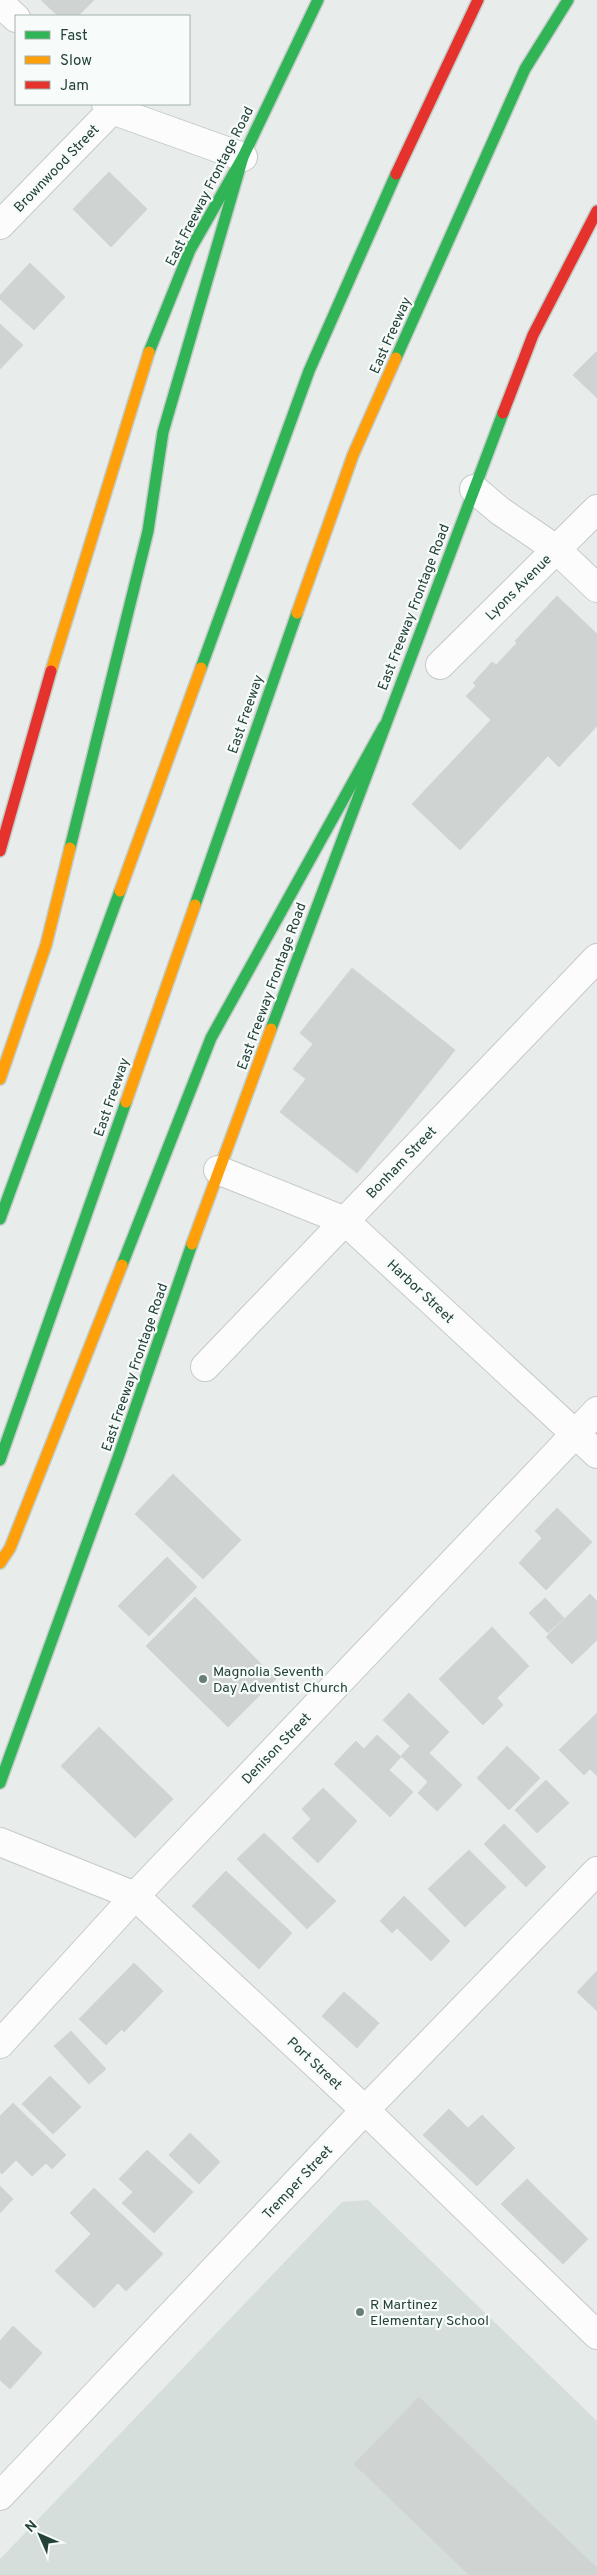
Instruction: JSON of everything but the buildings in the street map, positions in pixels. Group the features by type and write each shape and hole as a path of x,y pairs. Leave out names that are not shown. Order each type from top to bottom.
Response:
{"main road":[{"name":"East Freeway Frontage Road","path":"0,851 5,816 148,356 190,250 243,157 318,0"},
{"path":"0,1219 309,372 408,147 478,0"},
{"name":"East Freeway","path":"0,1460 353,456 525,69 568,0"},
{"path":"0,1079 46,945 148,531 163,432 243,157"},
{"name":"East Freeway Frontage Road","path":"0,1783 119,1455 218,1170 474,489 536,328 597,211"},
{"path":"0,1563 10,1548 212,1038 384,726"}],"street":[{"path":"0,3 15,17"},
{"path":"109,107 243,157"},
{"name":"Brownwood Street","path":"0,225 109,107"},
{"path":"474,489 556,549 597,588"},
{"name":"Lyons Avenue","path":"440,665 597,509"},
{"name":"Bonham Street","path":"204,1367 597,958"},
{"name":"Harbor Street","path":"218,1170 345,1221 597,1454"},
{"name":"Denison Street","path":"0,2044 134,1896 597,1411"},
{"name":"Port Street","path":"0,1842 134,1896 365,2110 595,2328"},
{"name":"Tremper Street","path":"0,2496 365,2110 597,1871"}],"shaded area":[{"name":"R Martinez Elementary School","path":"368,2200 597,2421 597,2575 0,2575 0,2559 342,2202"}],"traffic: fast":[{"path":"149,352 190,250 243,157 318,0"},
{"path":"396,358 525,69 568,0"},
{"path":"70,848 148,531 163,432 243,157"},
{"path":"201,668 309,371 396,174"},
{"path":"271,1029 503,413"},
{"path":"195,905 297,613"},
{"path":"122,1265 211,1038 384,726"},
{"path":"0,1219 120,891"},
{"path":"0,1460 126,1102"},
{"path":"0,1783 119,1455 192,1244"}],"traffic: slow":[{"path":"51,671 149,352"},
{"path":"297,613 353,455 396,358"},
{"path":"120,891 201,668"},
{"path":"0,1079 46,945 70,848"},
{"path":"126,1102 195,905"},
{"path":"192,1244 271,1029"},
{"path":"0,1563 10,1548 122,1265"}],"traffic: jam":[{"path":"396,174 478,0"},
{"path":"503,413 533,335 597,211"},
{"path":"0,851 51,671"}],"place":[{"name":"Magnolia Seventh Day Adventist Church","path":"203,1679"},
{"name":"R Martinez Elementary School","path":"360,2312"}]}
